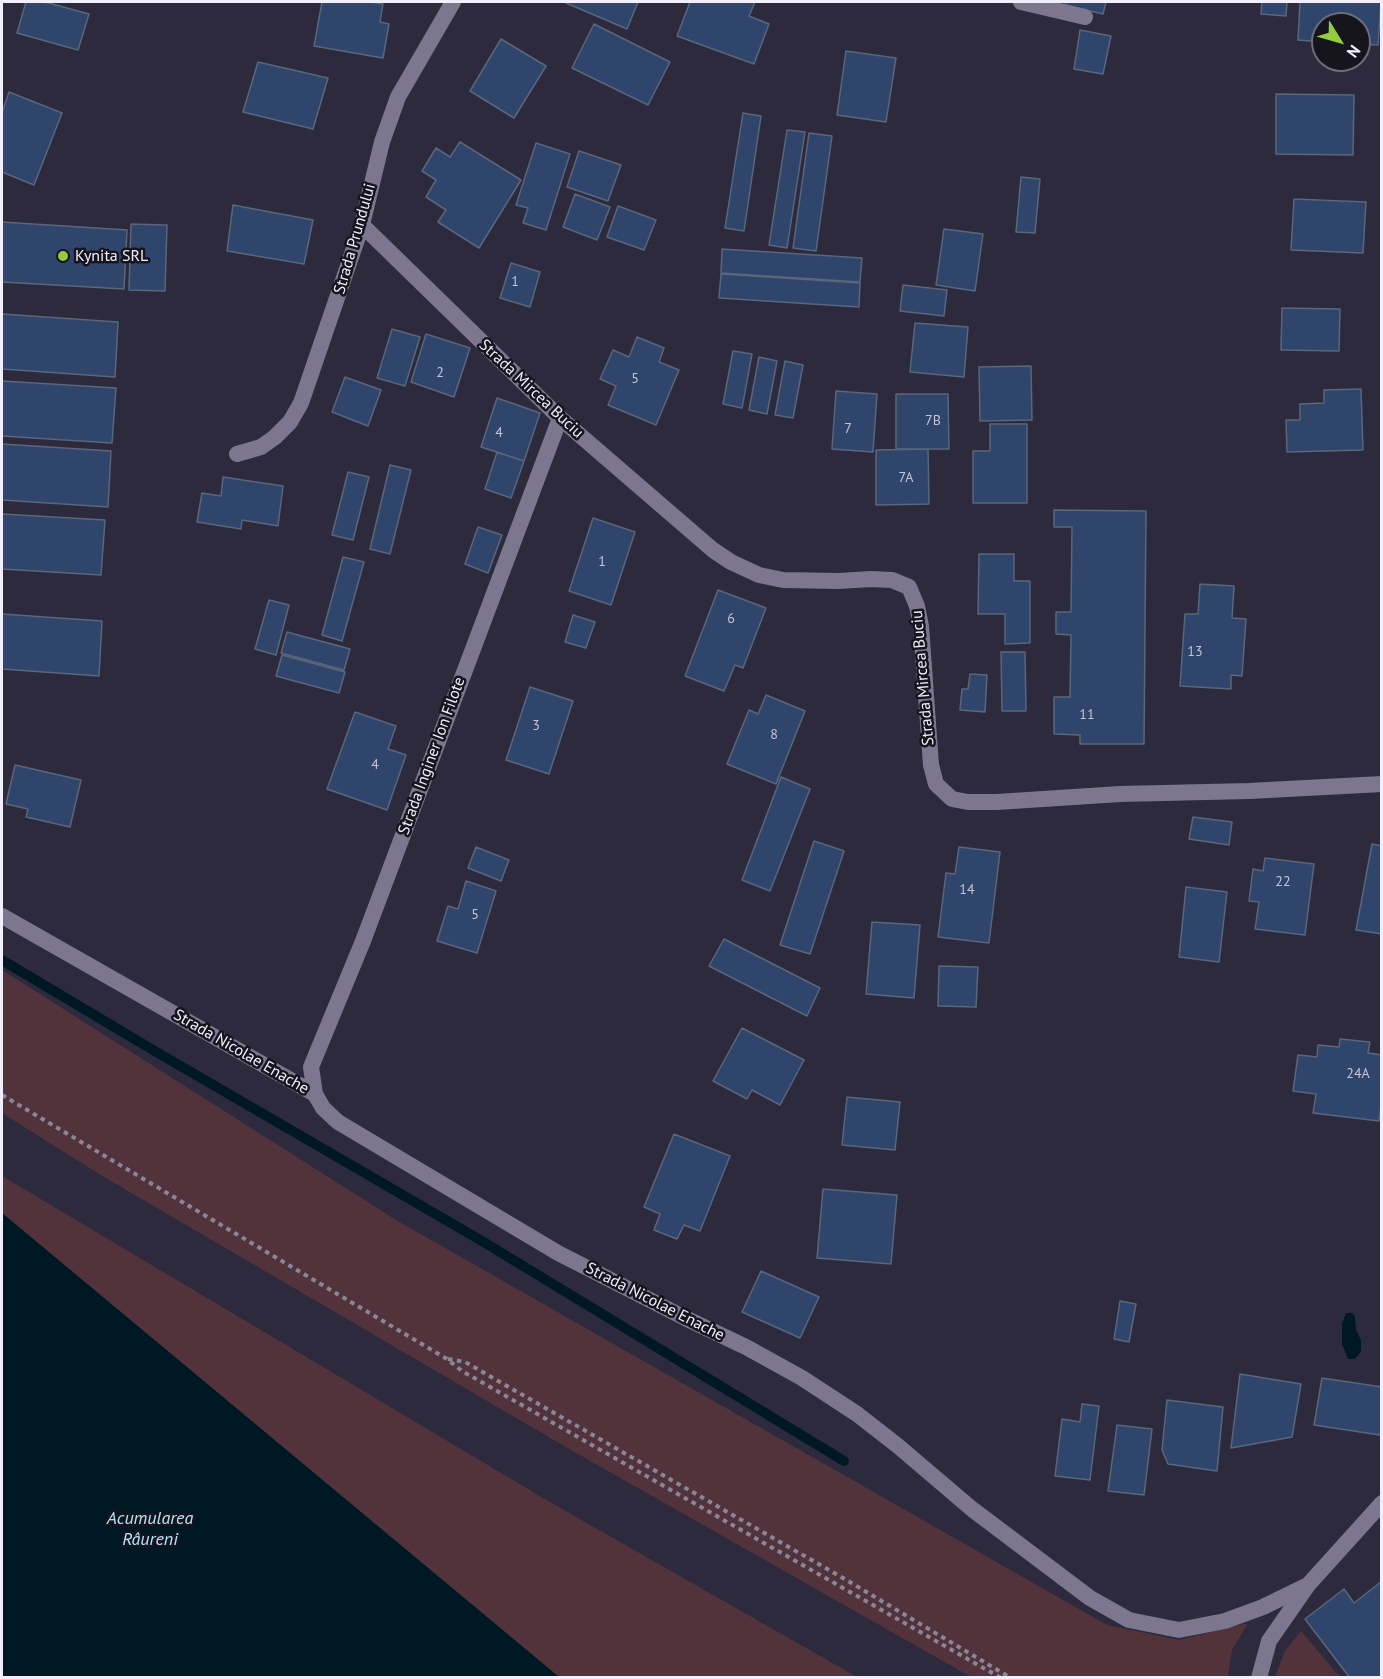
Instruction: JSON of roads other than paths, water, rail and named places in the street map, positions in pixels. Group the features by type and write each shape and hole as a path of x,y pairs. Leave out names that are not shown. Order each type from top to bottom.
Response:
{"street":[{"name":"Strada Prundului","path":"237,453 261,447 275,437 290,422 301,403 362,225 382,142 398,96 453,2"},
{"path":"1021,2 1084,17"},
{"name":"Strada Mircea Buciu","path":"362,225 560,417 694,534 731,562 759,575 783,580 892,580 909,587 918,606 921,626 931,765 936,784 952,799 968,802 997,802 1382,784"},
{"name":"Strada Inginer Ion Filote","path":"315,1094 311,1067 363,941 560,417"},
{"name":"Strada Nicolae Enache","path":"2,916 315,1094 323,1108 338,1122 558,1253 746,1347 802,1378 857,1414 972,1509 1081,1591 1130,1620 1179,1630 1224,1622 1263,1607 1308,1585"},
{"path":"1259,1677 1269,1641 1308,1585 1382,1503"}],"water":[{"name":"Acumularea Râureni","path":"2,1213 559,1677 2,1677"},
{"path":"1346,1313 1352,1313 1355,1316 1356,1330 1361,1340 1361,1351 1354,1359 1348,1359 1342,1344 1342,1324"}],"waterway":[{"path":"2,960 482,1241 844,1461"}],"place":[{"name":"Kynita SRL","path":"63,256"}]}
